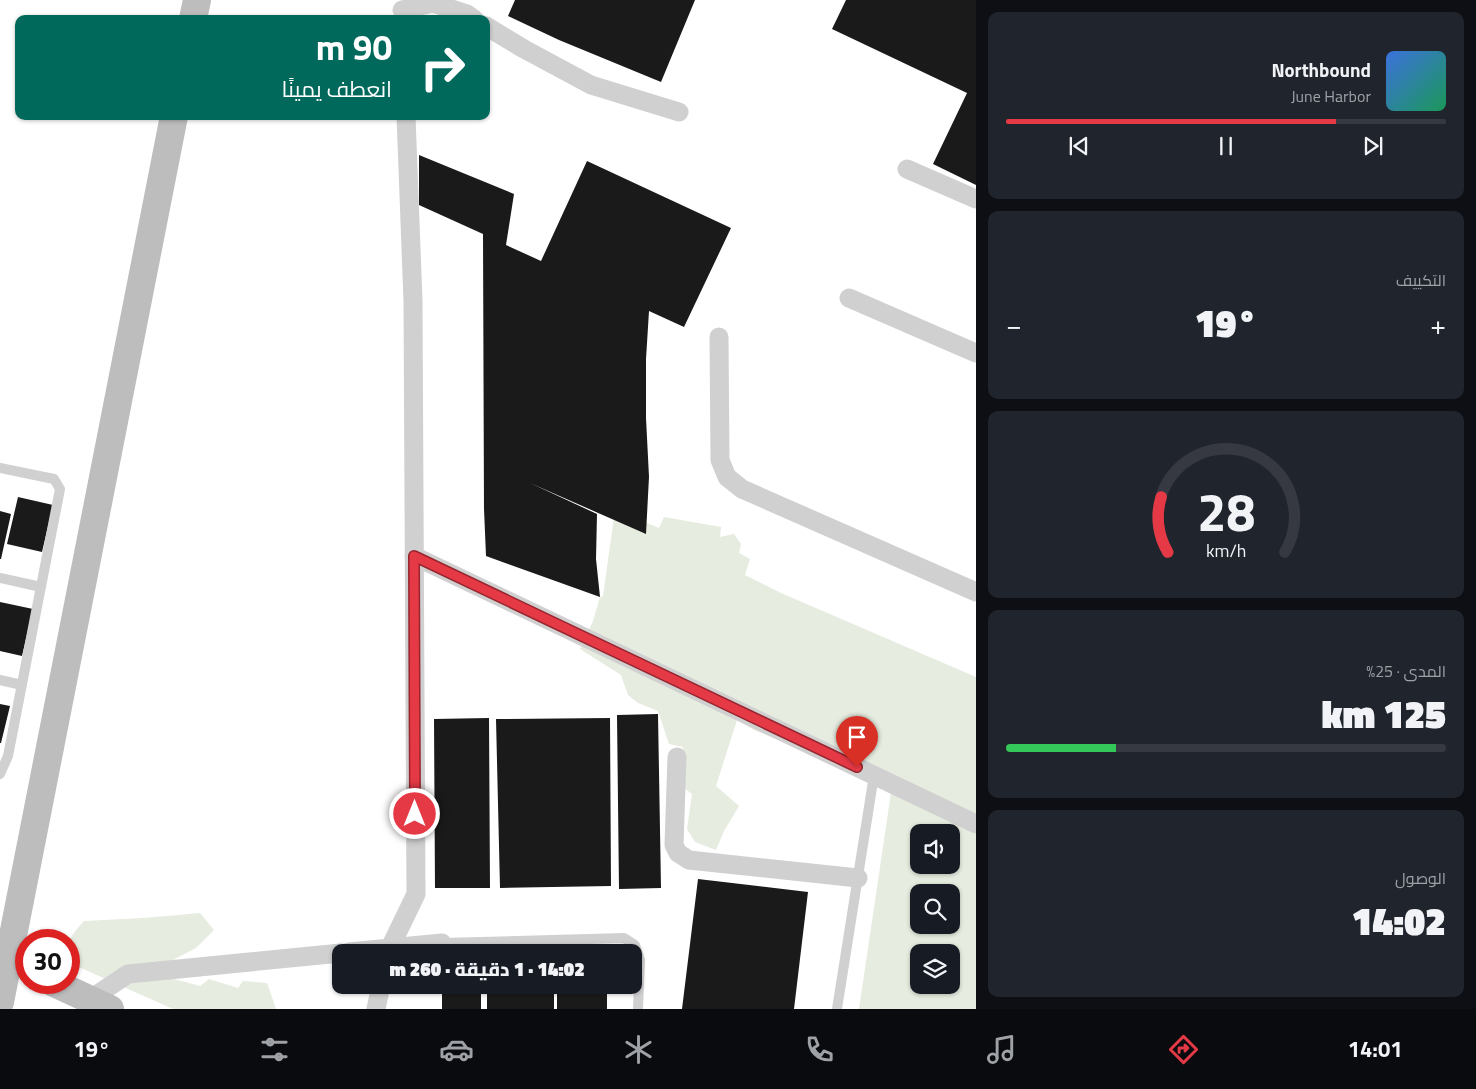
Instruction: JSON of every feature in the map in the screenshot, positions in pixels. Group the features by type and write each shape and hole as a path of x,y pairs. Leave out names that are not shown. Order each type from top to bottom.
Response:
{"street":[{"path":"194,15 197,0"},
{"path":"402,9 433,3 468,15"},
{"path":"490,28 591,85 679,112"},
{"path":"0,1002 11,964 173,120"},
{"path":"391,944 416,894 413,301 406,120"},
{"path":"907,169 976,198"},
{"path":"850,298 976,352"},
{"path":"719,337 720,460 727,477 742,489 976,592"},
{"path":"414,556 976,824"},
{"path":"677,757 674,845 678,853 689,860 858,878"},
{"path":"78,994 99,1004 128,974 332,954"},
{"path":"376,1009 379,994"}],"lane":[{"path":"0,468 54,479 60,489 8,756 0,774"},
{"path":"0,578 41,587"},
{"path":"0,680 22,685"},
{"path":"837,1009 874,775"},
{"path":"442,944 624,938 633,944"},
{"path":"638,1009 639,994"}],"shaded area":[{"path":"615,510 659,528 664,517 721,527 720,537 734,534 741,544 739,553 750,559 745,575 781,593 976,677 976,1009 859,1009 892,786 754,730 737,720 716,786 739,806 724,831 716,850 695,842 687,829 692,794 684,788 683,747 669,744 658,711 638,703 628,695 621,675 580,649 593,621 600,597 603,596"},
{"path":"200,913 214,930 196,948 171,961 170,978 200,986 209,979 238,988 243,981 267,983 276,1009 173,1009 80,967 80,929 77,929 84,921"}],"building":[{"path":"515,0 695,0 661,82 559,40 508,16"},
{"path":"846,0 976,0 976,185 933,164 967,93 832,29"},
{"path":"419,155 514,194 506,245 541,261 587,161 731,228 684,327 649,311 646,359 649,477 646,534 530,483 597,514 596,559 600,597 486,556 484,509 483,234 419,205"},
{"path":"18,497 53,505 42,552 7,544"},
{"path":"0,511 11,514 1,559 0,559"},
{"path":"0,602 33,609 22,656 0,651"},
{"path":"0,704 10,706 1,743 0,743"},
{"path":"658,714 661,888 619,889 617,715"},
{"path":"489,718 490,888 435,888 434,719"},
{"path":"610,718 611,886 500,888 496,719"},
{"path":"698,879 808,892 794,1009 682,1009"},
{"path":"442,994 481,994 481,1009 442,1009"},
{"path":"487,994 554,994 554,1009 487,1009"},
{"path":"557,994 607,994 607,1009 557,1009"}],"route":[{"path":"415,814 414,556 857,767"}]}
